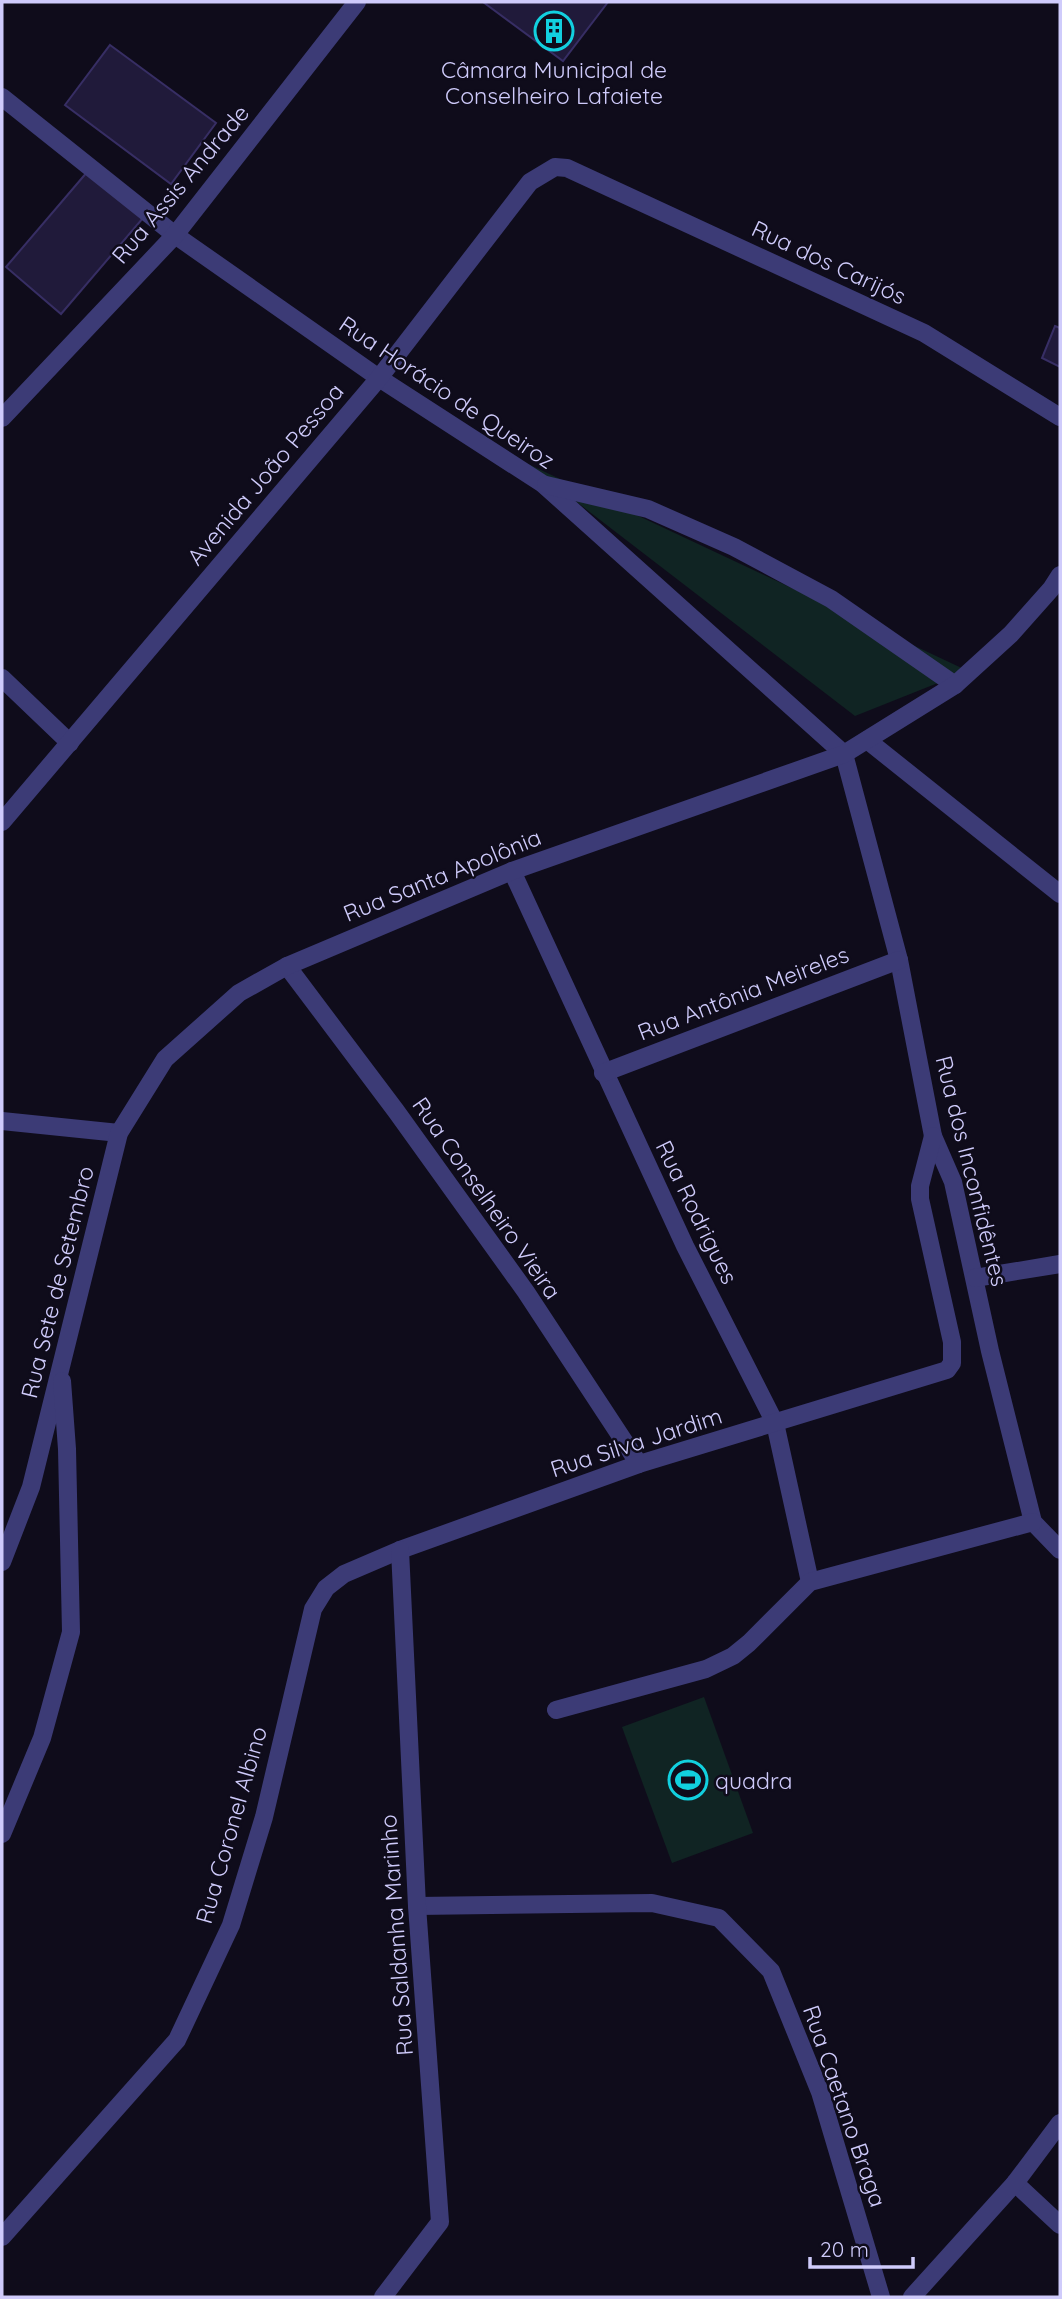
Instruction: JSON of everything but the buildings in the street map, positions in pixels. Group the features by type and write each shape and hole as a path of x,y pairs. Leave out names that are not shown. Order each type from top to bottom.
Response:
{"street":[{"name":"Rua Assis Andrade","path":"2,418 175,235 357,2"},
{"name":"Rua Horácio de Queiroz","path":"2,97 175,235 379,378 543,484 845,754"},
{"name":"Avenida João Pessoa","path":"2,822 379,378 530,182 555,167 567,168"},
{"name":"Rua dos Carijós","path":"567,168 924,333 1060,417"},
{"path":"543,484 648,509 734,547 831,599 955,685"},
{"name":"Rua Santa Apolônia","path":"119,1133 165,1059 239,993 287,966 512,871 845,754 955,685 1011,634 1057,586"},
{"path":"2,678 70,743"},
{"path":"867,740 1060,894"},
{"name":"Rua dos Inconfidêntes","path":"845,754 899,960 933,1136 954,1182 990,1351 1033,1522 1060,1550"},
{"name":"Rua Rodrigues","path":"512,871 685,1246 775,1423 810,1583"},
{"name":"Rua Antônia Meireles","path":"603,1073 899,960"},
{"name":"Rua Conselheiro Vieira","path":"287,966 396,1111 526,1292 639,1464"},
{"path":"2,1121 119,1133"},
{"name":"Rua Sete de Setembro","path":"2,1563 31,1487 119,1133"},
{"name":"Rua Silva Jardim","path":"344,1574 400,1550 639,1464 947,1370 952,1363 953,1342 920,1199 920,1186 933,1136"},
{"path":"975,1278 1060,1264"},
{"path":"2,1834 42,1738 71,1632 67,1450 61,1364"},
{"path":"556,1710 706,1669 733,1656 810,1583 1033,1522"},
{"name":"Rua Saldanha Marinho","path":"383,2297 440,2222 417,1906 400,1550"},
{"name":"Rua Coronel Albino","path":"2,2237 177,2040 231,1925 264,1817 313,1609 326,1588 344,1574"},
{"name":"Rua Caetano Braga","path":"417,1906 652,1903 719,1918 771,1971 820,2092 881,2297"},
{"path":"912,2297 1015,2183 1060,2123"},
{"path":"1015,2183 1060,2225"}],"green space":[{"path":"526,463 968,671 855,716"},
{"name":"quadra","path":"704,1697 753,1833 672,1863 622,1727"}],"place":[{"name":"Câmara Municipal de Conselheiro Lafaiete","path":"554,31"},
{"name":"quadra","path":"688,1780"}]}
